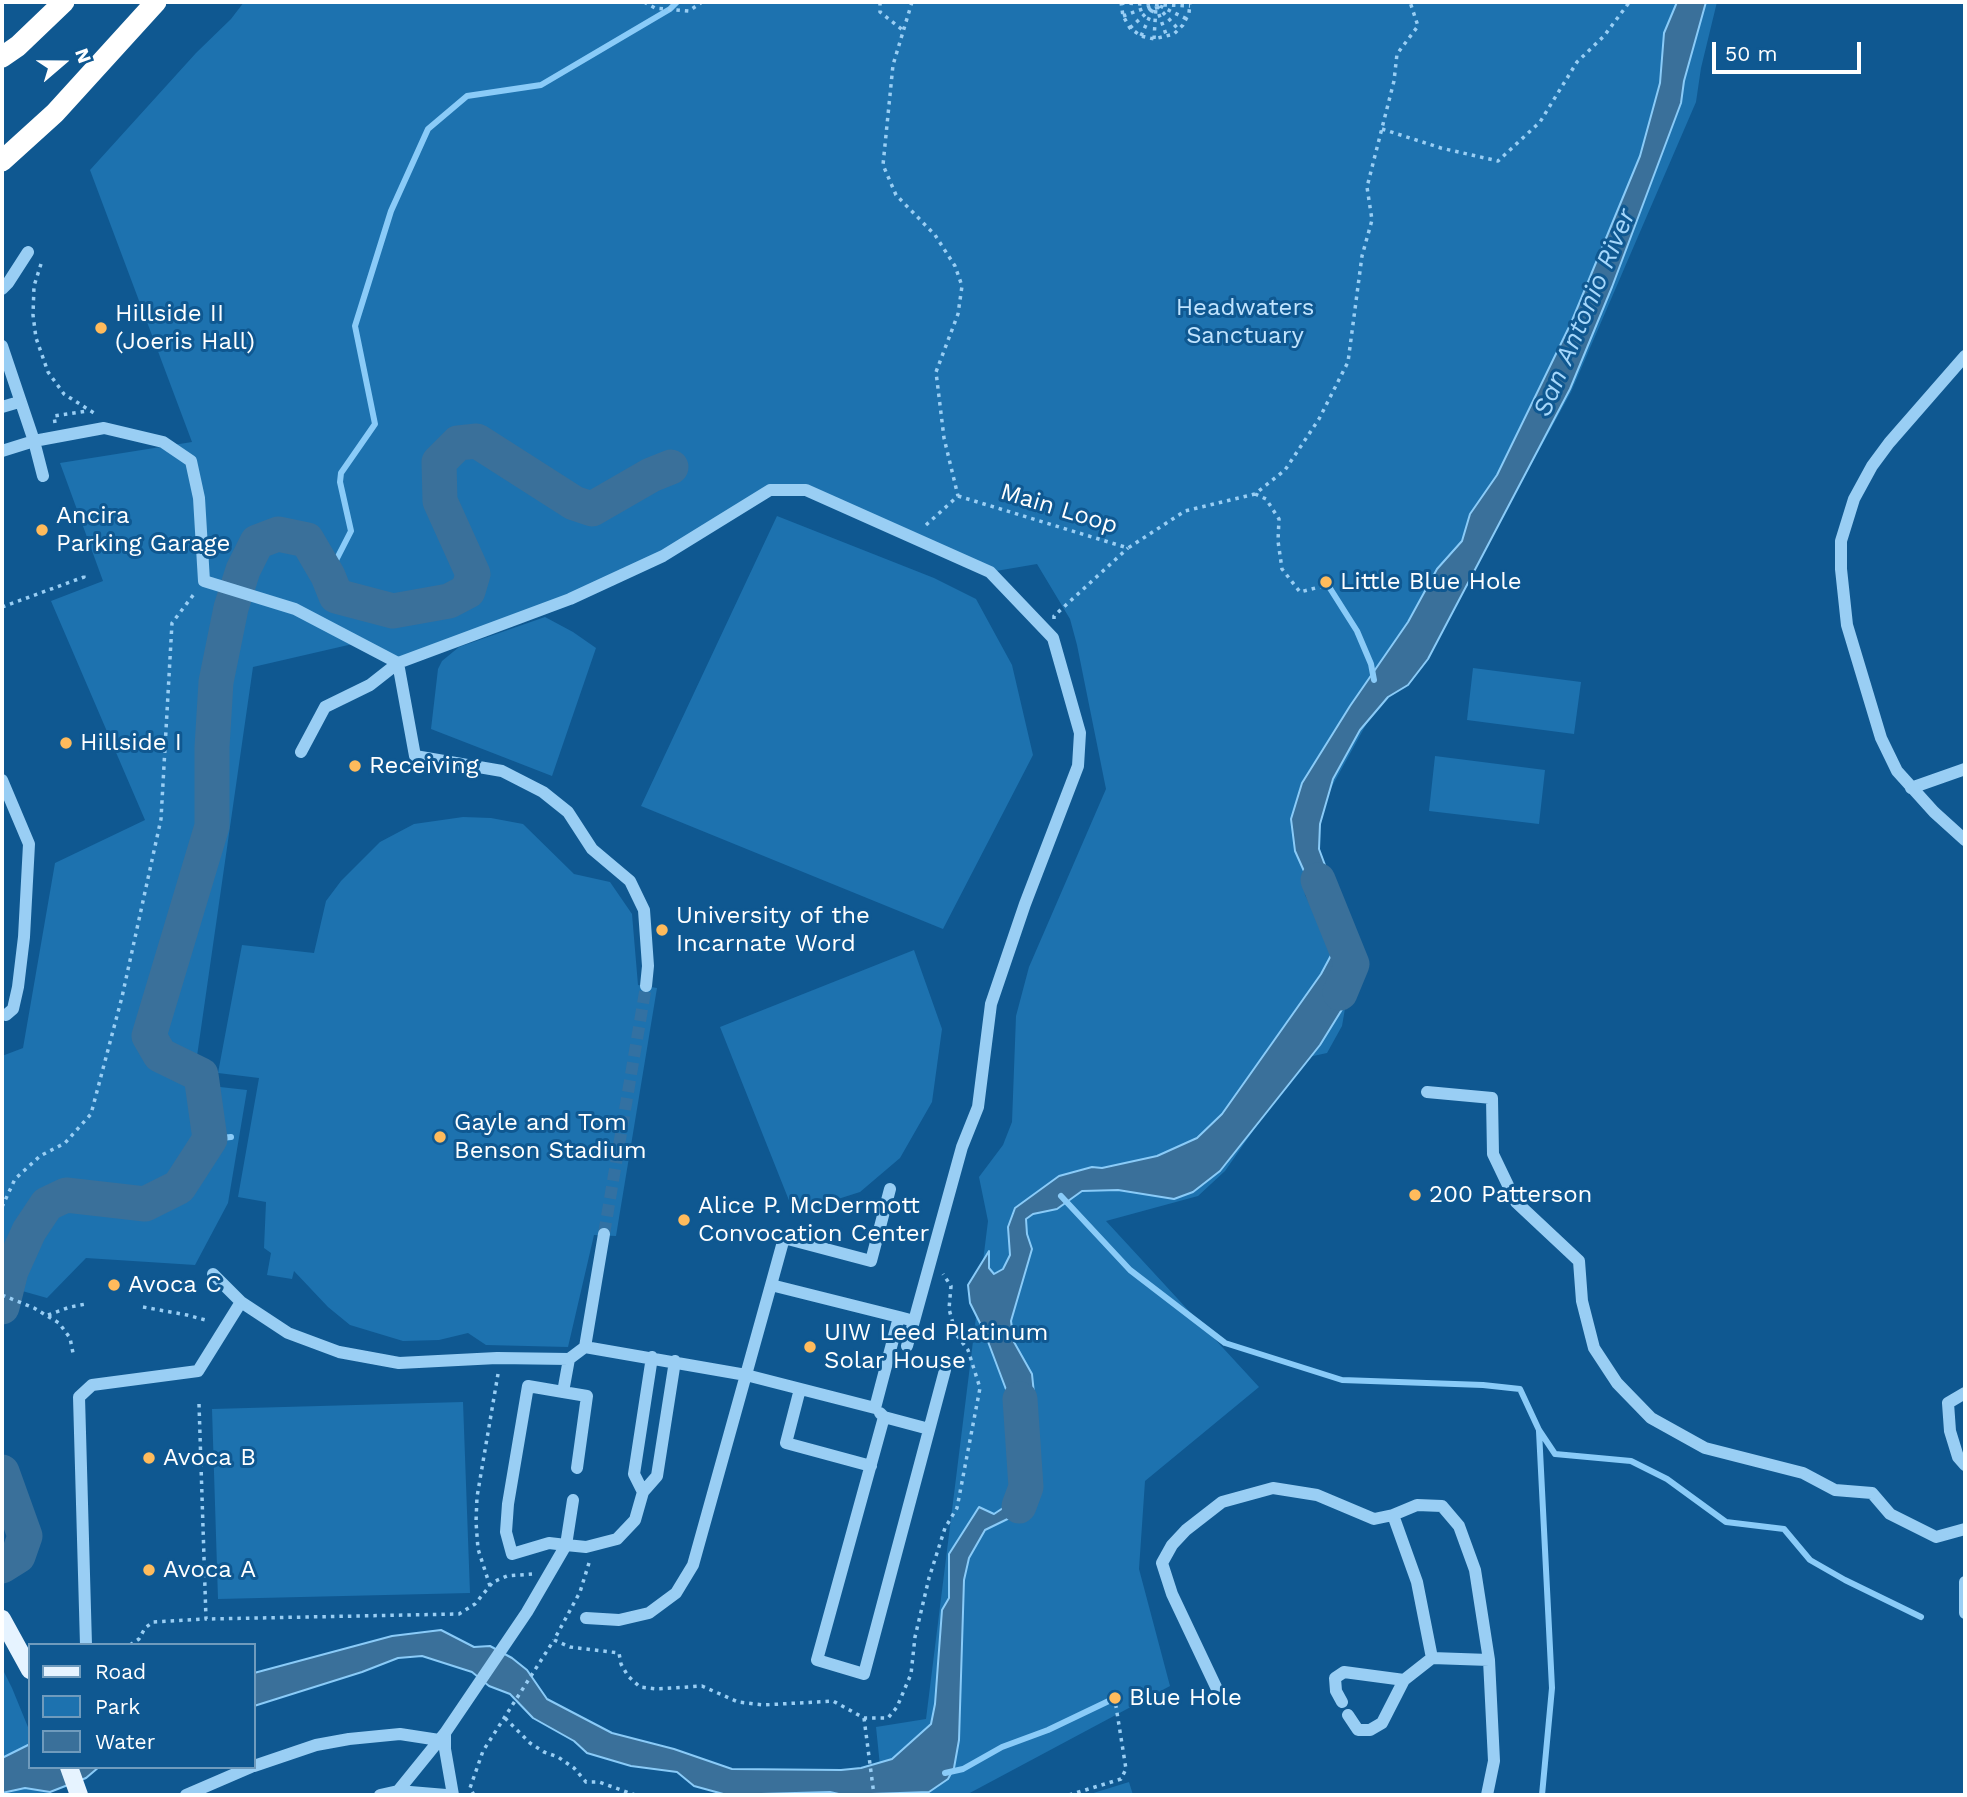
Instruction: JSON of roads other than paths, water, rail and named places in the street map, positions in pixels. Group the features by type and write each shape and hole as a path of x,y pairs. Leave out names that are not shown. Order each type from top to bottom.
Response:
{"highway":[{"path":"2,57 18,46 64,2"},
{"path":"2,161 55,113 156,2"}],"main road":[{"path":"2,1619 28,1666"},
{"path":"70,1769 79,1795"}],"street":[{"path":"2,289 28,252"},
{"path":"2,346 43,476"},
{"path":"1965,356 1872,466 1854,499 1841,541 1847,625 1881,738 1897,771 1965,840"},
{"path":"2,407 19,402"},
{"path":"2,451 34,441 104,428 163,442 191,461 199,498 204,581 295,609 398,663"},
{"path":"301,752 325,707 370,685 398,663 570,599 663,556 770,490 806,490 990,572 1053,638 1080,733 1078,766 1025,904 992,1004 978,1107 962,1147 907,1346"},
{"path":"398,663 415,756 502,771 542,792 568,812 592,849 630,881 644,910 649,966 646,986"},
{"path":"1912,788 1965,769"},
{"path":"2,780 29,844 24,937 18,987 13,1009 6,1015"},
{"path":"1427,1092 1492,1098 1493,1154 1516,1202 1579,1261 1582,1301 1594,1348 1617,1383 1651,1418 1705,1448 1803,1474 1835,1490 1872,1493 1890,1514 1936,1537 1965,1529"},
{"path":"586,1618 619,1620 649,1613 676,1593 693,1565 783,1238 871,1261 890,1189"},
{"path":"213,1274 241,1302 288,1333 340,1352 400,1363 497,1358 569,1359 585,1347 604,1234"},
{"path":"771,1285 914,1321"},
{"path":"86,1643 79,1397 92,1385 198,1371 241,1302"},
{"path":"898,1317 871,1466 817,1660 864,1674 945,1370"},
{"path":"585,1347 746,1375 929,1429"},
{"path":"643,1492 634,1474 652,1357"},
{"path":"564,1392 569,1359"},
{"path":"577,1468 587,1396 528,1386 508,1504 506,1532 512,1554 549,1544 586,1547 617,1539 635,1520 643,1492 657,1476 675,1361"},
{"path":"800,1389 786,1443 871,1466"},
{"path":"1965,1393 1948,1403 1950,1431 1958,1457 1965,1465"},
{"path":"1216,1688 1172,1594 1162,1563 1172,1545 1186,1530 1222,1502 1273,1488 1317,1496 1374,1519 1393,1516 1417,1505 1442,1506 1459,1526 1475,1570 1489,1660 1494,1761 1487,1795"},
{"path":"398,1791 442,1737 527,1612 566,1545 573,1500"},
{"path":"1393,1516 1417,1582 1432,1658"},
{"path":"1965,1582 1965,1613"},
{"path":"1348,1715 1358,1730 1370,1730 1382,1723 1404,1680 1432,1658 1489,1660"},
{"path":"1342,1702 1336,1691 1335,1678 1344,1672 1404,1680"},
{"path":"256,1766 316,1745 400,1734 442,1737"},
{"path":"442,1737 453,1795"},
{"path":"186,1795 247,1769"},
{"path":"380,1795 398,1791 446,1795"}],"water":[{"path":"1677,2 1706,2 1684,81 1681,103 1612,287 1570,389 1428,659 1408,685 1388,697 1360,730 1333,779 1320,824 1319,849 1351,935 1325,918 1295,851 1291,819 1302,783 1350,706 1408,622 1437,569 1462,541 1470,514 1497,475 1571,323 1640,156 1660,83 1664,33"},
{"path":"1336,946 1363,960 1367,969 1320,1045 1220,1171 1193,1192 1174,1199 1118,1190 1082,1191 1057,1209 1033,1214 1026,1219 1032,1249 1011,1321 1014,1342 1032,1374 1039,1443 1034,1493 1024,1511 985,1530 969,1558 964,1580 959,1740 954,1768 948,1779 929,1792 727,1795 694,1786 677,1772 631,1766 587,1753 574,1741 533,1718 510,1694 489,1686 472,1672 422,1656 398,1658 256,1705 256,1672 392,1636 441,1630 474,1647 490,1646 512,1658 527,1670 547,1699 612,1733 674,1749 732,1769 841,1770 861,1768 892,1759 931,1724 942,1610 949,1598 949,1554 979,1507 994,1514 1012,1502 1028,1450 1017,1438 1009,1436 1006,1424 1007,1392 984,1331 970,1303 968,1285 989,1251 989,1268 994,1274 1003,1269 1010,1255 1008,1227 1015,1208 1059,1176 1092,1167 1102,1168 1157,1156 1197,1138 1222,1114 1321,974"},
{"path":"28,1745 28,1769 97,1769 86,1778 50,1792 25,1788 2,1793 2,1758"}],"waterway":[{"path":"328,576 351,531 340,482 341,473 375,424 355,326 391,211 428,129 467,96 541,85 670,9 677,2"},
{"path":"2,1307 11,1271 29,1231 47,1204 66,1195 145,1204 179,1187 210,1139 201,1075 160,1055 149,1036 212,826 212,747 216,682 231,608 243,570 257,542 278,534 307,540 336,596 393,611 449,601 468,591 473,574 440,501 439,462 458,443 477,441 574,503 592,509 651,475 671,467"},
{"path":"1326,582 1357,631 1371,664 1374,680"},
{"name":"San Antonio River","path":"1318,880 1352,964 1340,993"},
{"path":"210,1139 231,1137"},
{"path":"1061,1196 1130,1270 1225,1343 1342,1380 1483,1385 1520,1389 1539,1430 1555,1454 1631,1461 1667,1479 1726,1522 1784,1529 1810,1560 1921,1617"},
{"name":"San Antonio River","path":"1019,1506 1026,1487 1020,1399"},
{"path":"1539,1431 1552,1688 1542,1795"},
{"path":"2,1472 25,1536 18,1556 2,1566"},
{"path":"945,1773 963,1769 1002,1747 1048,1730 1115,1698"}],"tunnel":[{"path":"604,1234 646,986"}],"place":[{"name":"Hillside II (Joeris Hall)","path":"101,328"},
{"name":"Ancira Parking Garage","path":"42,530"},
{"name":"Little Blue Hole","path":"1326,582"},
{"name":"Hillside I","path":"66,743"},
{"name":"Receiving","path":"355,766"},
{"name":"University of the Incarnate Word","path":"662,930"},
{"name":"Gayle and Tom Benson Stadium","path":"440,1137"},
{"name":"200 Patterson","path":"1415,1195"},
{"name":"Alice P. McDermott Convocation Center","path":"684,1220"},
{"name":"Avoca C","path":"114,1285"},
{"name":"UIW Leed Platinum Solar House","path":"810,1347"},
{"name":"Avoca B","path":"149,1458"},
{"name":"Avoca A","path":"149,1570"},
{"name":"Blue Hole","path":"1115,1698"}],"park label":[{"name":"Headwaters Sanctuary","path":"1245,322"}]}
